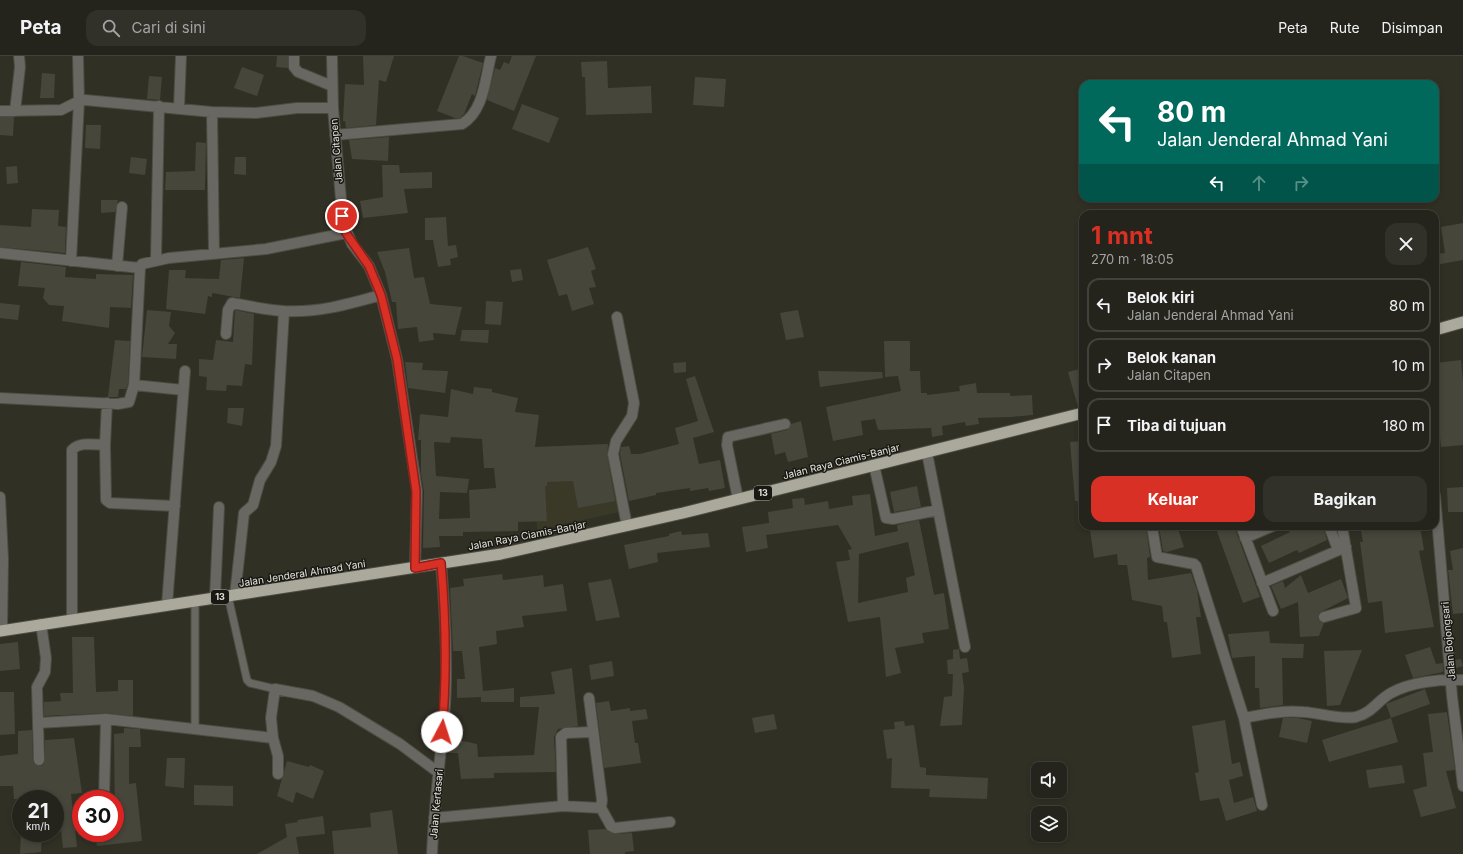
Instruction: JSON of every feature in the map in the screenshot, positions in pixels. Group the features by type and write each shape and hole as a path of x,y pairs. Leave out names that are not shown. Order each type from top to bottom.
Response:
{"highway":[{"path":"1439,329 1463,322"},
{"name":"Jalan Raya Ciamis-Banjar","path":"441,563 501,554 627,526 1079,415"},
{"name":"Jalan Jenderal Ahmad Yani","path":"1,631 441,563"}],"street":[{"path":"15,111 20,67 19,56"},
{"path":"71,261 79,101 78,56"},
{"path":"179,108 181,56"},
{"path":"294,56 294,67 298,72 332,86"},
{"name":"Jalan Citapen","path":"332,56 333,108 342,216 346,233 369,266 381,295 397,359 414,468 417,507 415,568"},
{"path":"335,135 462,124 470,119 478,107 491,56"},
{"path":"0,111 61,110 79,101 159,106 212,112 256,112 297,108 333,108"},
{"path":"156,260 159,106"},
{"path":"212,112 214,254"},
{"path":"117,266 122,207"},
{"path":"0,398 125,404 129,402 134,385 140,268 144,263 156,260 266,249 346,233"},
{"path":"0,253 140,268"},
{"path":"226,334 228,310 232,303 284,311 328,309 381,295"},
{"path":"232,595 244,513 253,505 260,480 271,462 276,446 284,311"},
{"path":"617,317 634,403 632,416 616,441 612,454 627,526"},
{"path":"167,605 185,371"},
{"path":"134,385 183,390"},
{"path":"107,403 105,445 106,500 116,503 175,506"},
{"path":"738,499 727,445 728,437 785,424"},
{"path":"72,619 72,450 81,445 105,445"},
{"path":"927,452 966,647"},
{"path":"874,465 886,518 893,519 938,510"},
{"path":"0,497 3,559 1,631"},
{"path":"215,598 219,507"},
{"path":"1153,530 1157,557 1194,564 1196,566 1244,718 1262,805"},
{"path":"1242,530 1273,611"},
{"path":"1245,538 1264,530"},
{"path":"1331,530 1342,548"},
{"path":"1324,617 1356,608 1342,548 1342,530"},
{"name":"Jalan Bojongsari","path":"1438,530 1451,680 1463,786"},
{"path":"1262,583 1342,548"},
{"name":"Jalan Kertasari","path":"432,854 446,663 446,618 441,563"},
{"path":"39,760 37,687 45,672 46,658 41,624"},
{"path":"1244,718 1270,713 1293,712 1356,717 1369,712 1382,699 1400,689 1451,680 1463,680"},
{"path":"278,774 278,756 273,738 271,718 275,689 313,696 339,707 400,744 439,773"},
{"path":"589,698 592,732 602,800 601,808 611,826 615,828 670,822"},
{"path":"38,723 106,719 273,738"},
{"path":"104,790 106,719"},
{"path":"563,806 561,780 561,737 566,733 592,732"},
{"path":"434,818 563,806 601,808"}],"lane":[{"path":"232,595 247,680 250,684 275,689"},
{"path":"195,601 195,729"}],"shaded area":[{"path":"608,444 620,512 537,530 534,447"}],"building":[{"path":"277,56 288,56 288,68 276,67"},
{"path":"363,56 394,56 386,82 379,80 376,125 346,128 345,121 343,121 345,84 364,85"},
{"path":"459,56 483,63 475,96 472,94 464,114 460,118 455,118 437,111"},
{"path":"512,56 536,56 514,111 487,100 495,68 500,70 504,62 509,64"},
{"path":"607,61 608,88 651,86 652,113 586,115 585,77 582,77 581,62"},
{"path":"242,67 264,75 257,96 234,88"},
{"path":"42,73 55,74 54,98 40,98"},
{"path":"149,76 162,77 160,100 147,99"},
{"path":"695,77 726,79 724,107 693,105"},
{"path":"522,104 559,118 549,143 512,129"},
{"path":"0,117 14,117 13,136 0,135"},
{"path":"86,125 101,125 100,149 85,148"},
{"path":"389,137 388,161 352,159 349,140"},
{"path":"196,142 206,143 205,190 165,190 166,172 195,171"},
{"path":"131,157 147,159 145,175 129,173"},
{"path":"235,157 246,157 246,175 234,174"},
{"path":"382,165 399,165 400,173 432,172 432,188 404,189 408,213 363,218 360,201 383,197"},
{"path":"17,166 18,183 7,184 6,167"},
{"path":"101,200 118,200 115,212 101,213"},
{"path":"32,209 59,210 58,226 66,227 65,253 0,247 0,225 31,227"},
{"path":"446,217 448,246 456,245 458,257 450,259 451,265 438,267 433,240 425,240 425,218"},
{"path":"1463,223 1463,260 1439,264 1439,254 1445,253 1441,227"},
{"path":"588,247 596,269 591,271 596,287 589,288 594,304 572,311 567,294 559,296 547,260"},
{"path":"409,248 414,278 424,277 430,304 462,307 455,335 433,333 434,340 419,342 417,327 398,329 396,302 392,302 385,272 377,252"},
{"path":"244,258 240,298 212,293 212,297 208,296 205,314 166,309 169,270 186,270 185,278 219,279 221,260"},
{"path":"21,262 66,267 65,277 96,279 96,274 133,275 131,308 110,307 109,328 62,321 64,306 49,305 43,298 45,288 18,286"},
{"path":"521,269 523,280 512,282 510,270"},
{"path":"486,301 503,302 501,325 485,324"},
{"path":"0,303 20,305 18,320 0,318"},
{"path":"147,310 171,312 169,326 175,333 168,344 177,344 176,359 142,357"},
{"path":"235,310 254,314 252,365 245,364 242,386 227,385 226,391 206,390 207,377 199,376 199,359 213,360 216,340 233,342"},
{"path":"798,310 804,337 786,340 780,313"},
{"path":"462,330 489,330 488,343 460,341"},
{"path":"115,340 130,341 128,384 126,389 119,389 118,397 108,397"},
{"path":"884,341 910,341 910,371 920,371 921,393 927,393 927,395 960,391 959,386 976,383 977,393 1010,393 1010,396 1032,395 1033,415 978,418 979,424 966,426 965,422 942,426 943,435 932,437 931,428 878,430 875,419 861,421 863,435 833,441 826,407 901,391 898,376 885,377"},
{"path":"1461,360 1463,382 1463,445 1441,447 1439,428 1439,363"},
{"path":"405,362 423,363 422,370 448,371 445,393 408,388"},
{"path":"686,362 686,372 674,373 673,363"},
{"path":"1079,369 1079,407 1078,407 1068,372"},
{"path":"818,371 882,372 883,378 820,387"},
{"path":"695,376 714,432 693,438 699,464 720,460 725,488 709,491 708,488 690,491 690,488 656,493 656,495 629,501 620,454 621,447 629,446 631,454 640,454 679,444 675,428 698,421 686,379"},
{"path":"474,387 492,389 492,392 518,398 515,412 539,415 535,447 608,444 607,455 615,501 578,508 573,481 547,482 547,486 545,486 547,521 518,522 518,531 463,532 463,536 439,536 440,547 423,548 424,491 421,474 421,440 418,440 420,414 448,417 451,389 473,394","holes":["451,437 482,439 484,468 494,468 496,488 469,490 470,518 439,519 440,492 467,493 469,479 436,476 434,442 450,443"]},
{"path":"228,408 244,408 242,426 227,423"},
{"path":"801,421 808,457 788,462 785,452 775,455 771,434 787,430 791,424"},
{"path":"1079,441 1079,501 1075,501 1070,442"},
{"path":"917,486 921,507 894,512 890,492"},
{"path":"1463,487 1463,512 1448,512 1447,488"},
{"path":"870,494 875,536 898,531 897,525 919,520 934,595 944,593 949,629 922,633 924,643 895,648 901,673 886,677 880,617 848,622 836,562 850,560 848,550 852,549 838,525 766,535 768,548 746,552 742,527 769,523 768,512 793,508 792,499 804,498 805,505 828,501 829,509 853,505 852,496","holes":["908,542 915,575 906,578 908,592 858,603 859,554"]},
{"path":"1090,530 1147,530 1150,557 1147,558 1148,580 1191,573 1197,590 1201,617 1196,617 1201,654 1172,658 1167,622 1164,622 1162,606 1132,600 1127,565 1118,565 1117,554 1094,558"},
{"path":"1160,530 1178,530 1184,547 1167,552 1163,551"},
{"path":"1216,530 1235,530 1260,597 1243,603"},
{"path":"1288,530 1324,530 1327,540 1299,553 1297,550 1269,563 1261,546 1290,532"},
{"path":"1361,530 1421,530 1424,550 1419,551 1434,627 1385,633 1382,601 1368,603 1360,542 1363,542"},
{"path":"681,531 682,535 708,533 710,547 657,553 658,562 629,569 624,545 669,536 669,534"},
{"path":"1463,548 1463,613 1453,614 1448,570 1453,570 1450,551"},
{"path":"502,574 503,580 543,575 544,587 563,584 567,611 522,616 524,627 496,631 497,644 479,647 483,691 514,688 514,702 481,702 481,697 457,698 457,679 465,679 462,651 453,651 450,588 464,586 463,579"},
{"path":"1301,575 1308,593 1341,579 1348,598 1319,613 1318,619 1324,623 1319,636 1300,637 1298,602 1281,609 1271,586 1283,581 1285,588"},
{"path":"611,579 620,617 596,621 588,583"},
{"path":"1269,631 1270,643 1304,644 1303,658 1282,658 1283,705 1260,708 1259,688 1255,688 1255,656 1232,658 1228,634"},
{"path":"72,637 94,637 96,692 118,691 118,680 133,680 133,716 106,713 44,716 44,702 61,701 60,693 73,693"},
{"path":"18,642 20,669 0,671 0,644"},
{"path":"1430,647 1436,664 1443,663 1443,672 1413,678 1405,655"},
{"path":"959,649 960,659 967,658 969,672 962,673 964,688 962,725 940,726 944,697 952,696 953,674 948,674 947,660 953,659 953,650"},
{"path":"1362,650 1340,705 1327,706 1324,651"},
{"path":"1461,659 1463,666 1456,668 1455,660"},
{"path":"612,661 614,676 591,680 589,665"},
{"path":"572,668 578,726 558,729 554,737 556,772 494,773 494,778 461,779 458,753 449,753 449,738 477,744 478,757 534,755 539,707 520,707 520,697 555,694 551,672"},
{"path":"1425,689 1430,704 1391,718 1386,704"},
{"path":"0,692 14,692 15,734 0,735"},
{"path":"609,701 611,711 630,708 630,711 646,709 648,719 632,721 635,743 638,743 641,763 604,768 596,703"},
{"path":"1447,712 1455,770 1446,771 1456,808 1421,817 1413,790 1427,786 1423,753 1433,752 1428,714"},
{"path":"774,714 777,729 755,733 752,718"},
{"path":"1283,718 1298,718 1312,721 1307,743 1279,737"},
{"path":"1391,718 1398,742 1329,762 1322,740"},
{"path":"1225,720 1232,764 1240,762 1243,776 1229,780 1234,803 1253,797 1257,811 1226,821 1219,798 1200,801 1195,773 1199,772 1192,726"},
{"path":"904,721 905,726 914,725 920,767 926,768 926,775 988,778 987,799 929,797 930,789 891,788 892,758 887,759 883,730 895,729 894,722"},
{"path":"124,728 140,729 141,747 129,747 129,784 136,783 142,841 97,846 96,842 124,842 124,790 115,790 114,734 124,733"},
{"path":"32,730 33,761 34,764 39,766 43,765 45,760 45,740 74,738 82,790 72,790 71,794 72,842 76,842 77,847 63,848 64,790 13,790 13,786 0,786 0,756 18,754 18,731"},
{"path":"167,758 185,758 184,788 165,786"},
{"path":"287,761 309,767 310,765 324,771 313,799 296,792 293,803 277,796"},
{"path":"1402,765 1405,783 1369,788 1366,770"},
{"path":"194,785 233,786 233,806 194,805"},
{"path":"392,810 398,854 334,854 332,831 371,827 370,813"},
{"path":"323,816 325,834 296,837 299,854 257,854 287,837 285,824 298,822 297,820"},
{"path":"605,829 615,834 632,833 634,851 625,852 625,854 590,854 588,830"},
{"path":"21,842 42,842 41,852 20,854"}],"route":[{"path":"342,216 346,233 352,244 369,266 375,279 387,313 397,359 408,425 416,491 417,526 415,568 441,563 446,618 445,705 442,732"}]}
